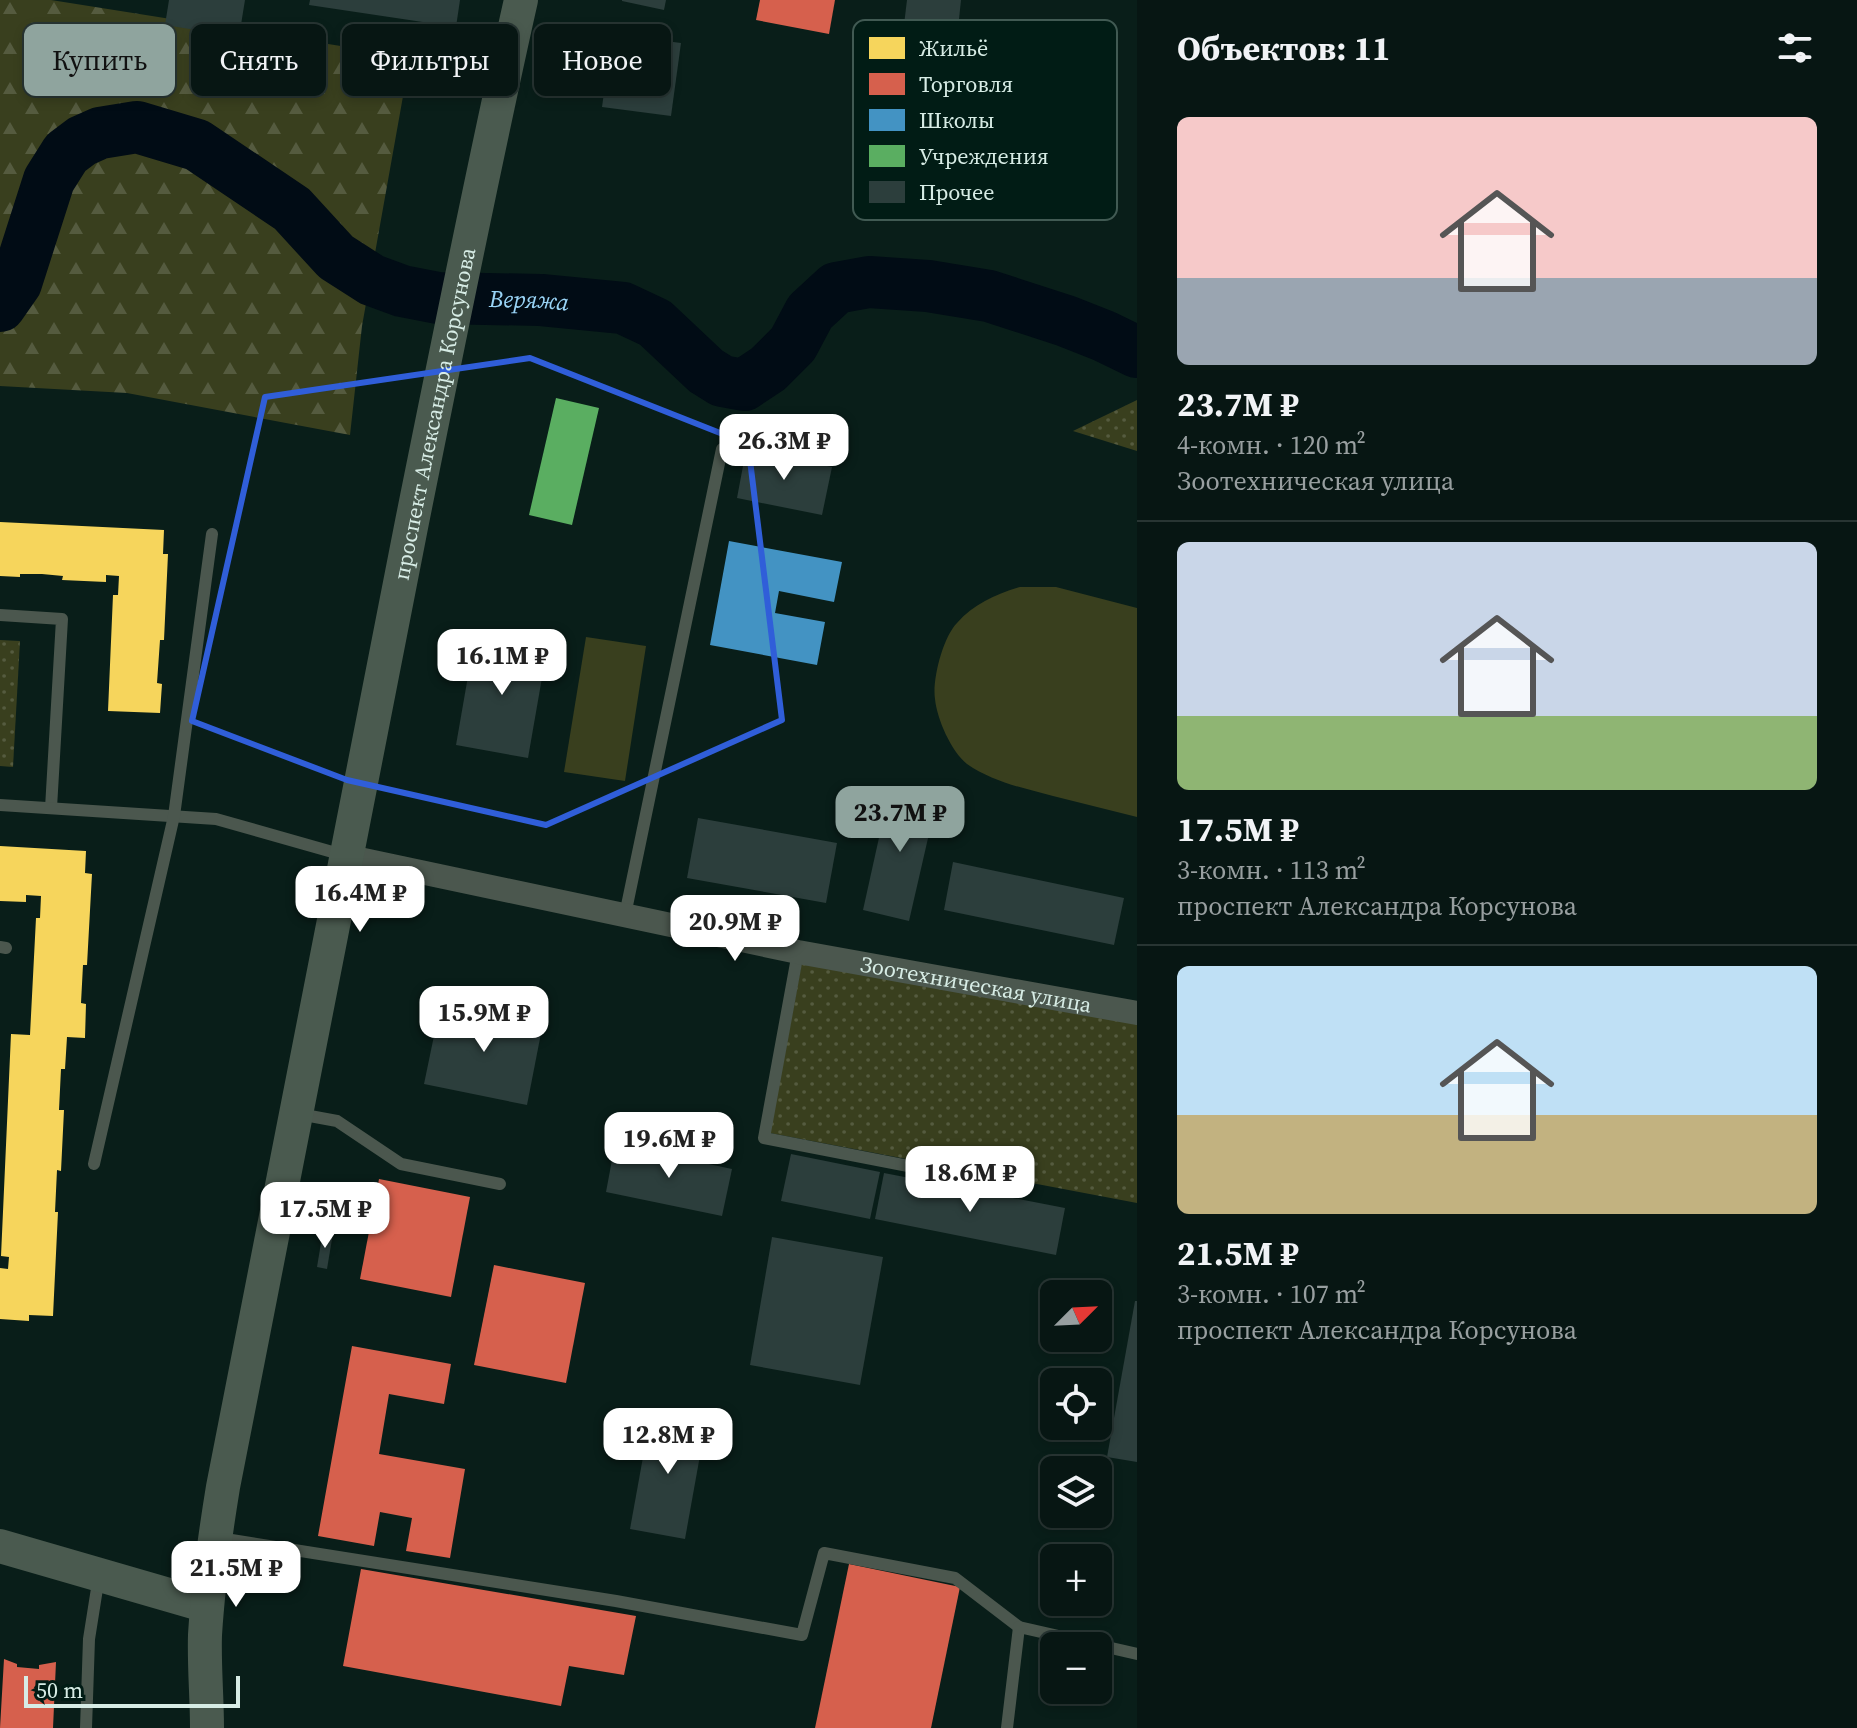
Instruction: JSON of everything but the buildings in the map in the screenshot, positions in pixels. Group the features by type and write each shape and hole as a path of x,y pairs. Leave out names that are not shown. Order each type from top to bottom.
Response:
{"street":[{"name":"проспект Александра Корсунова","path":"207,1728 205,1638 215,1537 345,856 472,223 521,0"},
{"name":"Зоотехническая улица","path":"345,856 798,952 1137,1013"},
{"path":"0,1546 207,1606"}],"lane":[{"path":"625,915 722,449"},
{"path":"94,1164 174,816 212,534"},
{"path":"0,615 62,619 51,808"},
{"path":"0,805 216,819 345,856"},
{"path":"798,952 764,1138 1006,1185"},
{"path":"296,1113 337,1121 401,1164 500,1184"},
{"path":"215,1537 616,1601 802,1635 824,1553 955,1578 1019,1627 1137,1654"},
{"path":"86,1728 89,1639 99,1575"},
{"path":"1007,1728 1019,1627"}],"highlighted area":[{"path":"530,358 748,444 782,720 546,825 347,780 192,721 265,397"}],"green space":[{"path":"0,0 51,0 202,24 191,24 191,96 326,96 326,44 342,46 342,96 403,96 362,326 350,435 127,393 0,386"},
{"path":"1137,400 1137,451 1073,431"},
{"path":"1020,587 1056,587 1137,608 1137,817 998,780 967,764 946,734 936,707 935,681 947,638 957,623 978,605"},
{"path":"586,637 646,646 625,781 564,772"},
{"path":"0,640 20,641 13,767 0,766"},
{"path":"803,956 1137,1020 1137,1203 770,1133"}],"waterway":[{"name":"Веряжа","path":"0,306 16,283 49,180 66,153 100,133 137,127 197,145 292,209 336,257 372,280 402,291 438,298 541,300 623,308 655,323 706,371 722,381 744,385 768,369 793,344 810,312 836,288 869,282 928,286 989,296 1066,321 1137,352"}]}
